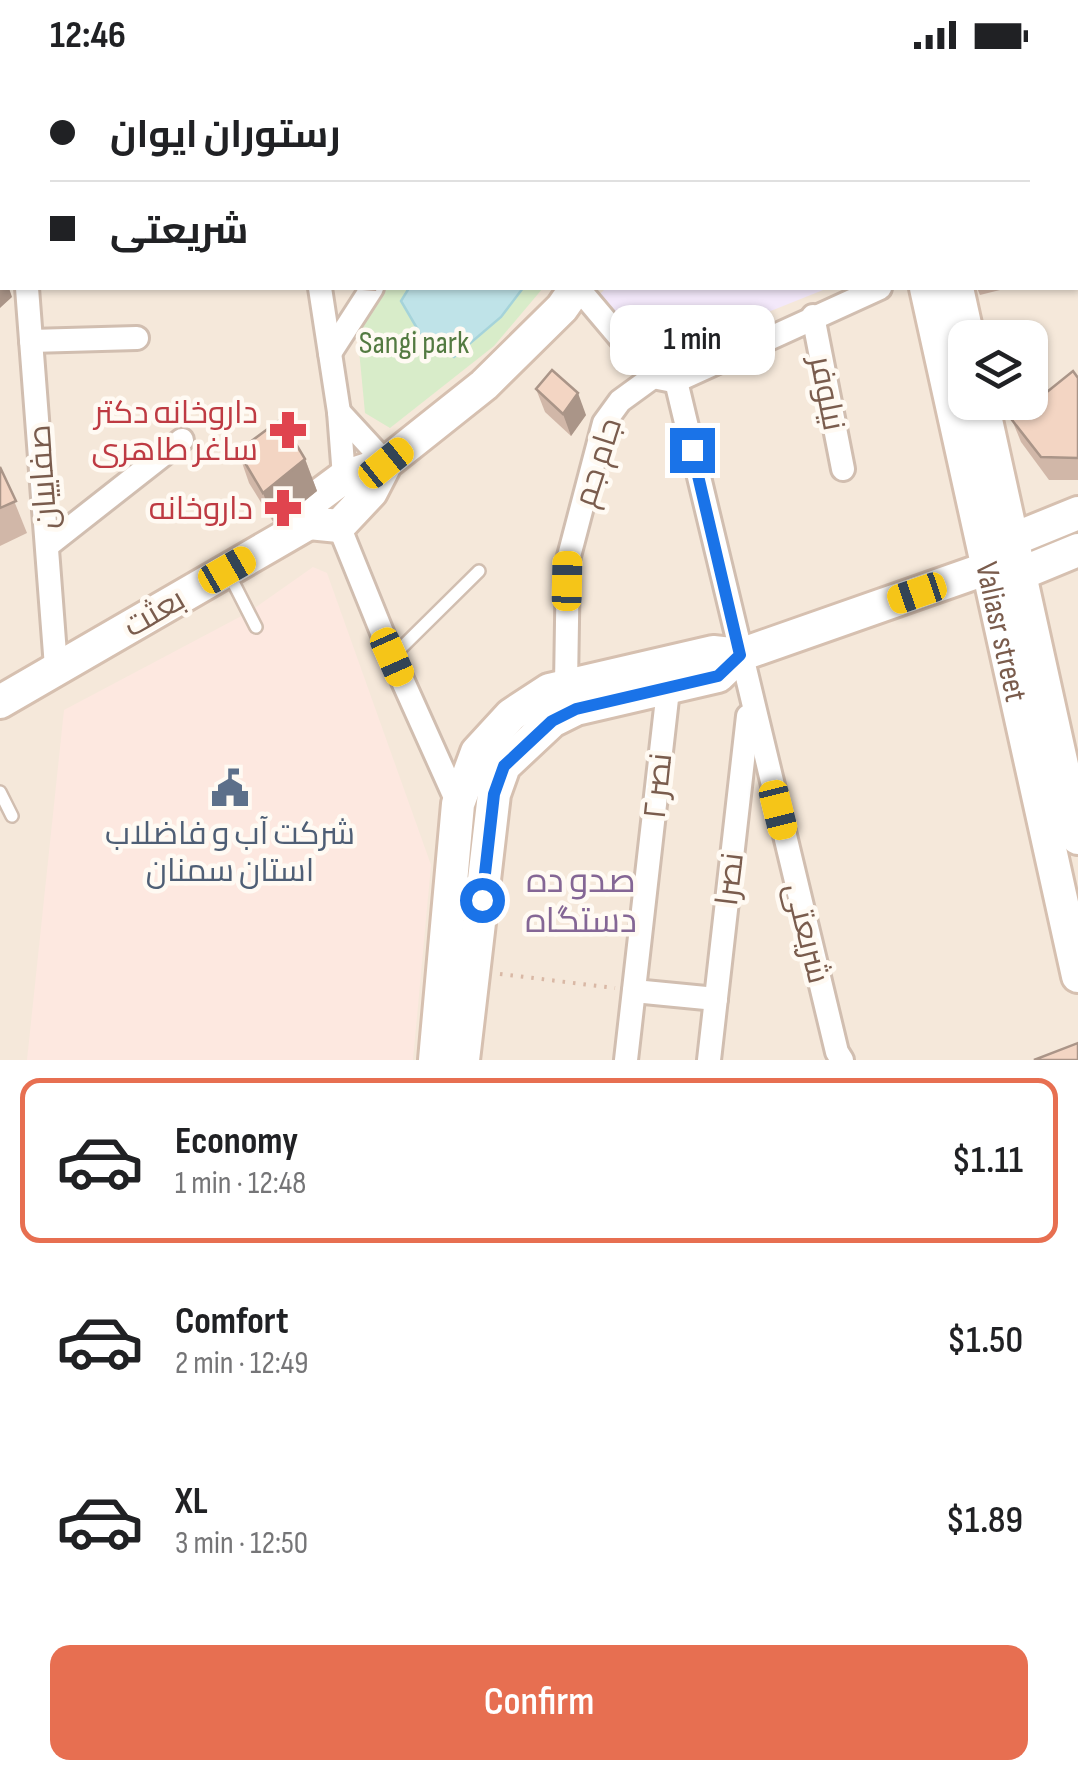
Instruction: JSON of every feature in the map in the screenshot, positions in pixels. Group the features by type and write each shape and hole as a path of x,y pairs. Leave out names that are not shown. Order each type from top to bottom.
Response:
{"street":[{"name":"صفاییان","path":"28,290 56,667"},
{"path":"320,290 339,412 344,477"},
{"path":"330,353 371,290"},
{"path":"458,804 392,657 313,500 344,477 386,463 484,386 576,290"},
{"path":"579,290 664,379 875,290"},
{"name":"Valiasr street","path":"927,290 1004,571 1078,976"},
{"path":"957,290 964,320"},
{"name":"نیلوفر","path":"813,316 843,469"},
{"path":"32,340 137,338"},
{"name":"شریعتی","path":"664,379 740,655 842,1060"},
{"name":"جام جم","path":"566,684 568,560 604,423 620,401 664,379"},
{"path":"339,412 386,463"},
{"path":"986,420 1012,540 1004,571 1078,838"},
{"path":"47,546 182,440"},
{"path":"324,525 372,492 386,463"},
{"path":"1012,540 1078,513"},
{"name":"بعثت","path":"0,702 227,570 324,525"},
{"path":"435,1060 458,804 477,752 511,715 548,690 566,684 714,652 740,655 1078,550"},
{"path":"464,1060 494,794 504,766 552,721 576,709 718,676 740,655"},
{"name":"نصر ۲","path":"626,1060 668,690"},
{"name":"نصرا","path":"708,1060 750,698"},
{"path":"634,991 716,999"}],"lane":[{"path":"227,570 256,628"},
{"path":"392,657 479,571"},
{"path":"0,792 12,816"}],"path":[{"path":"474,970 634,991"}],"shaded area":[{"path":"0,290 1078,290 1078,1060 0,1060"},
{"path":"604,290 823,290 651,359 599,295"},
{"name":"شرکت آب و فاضلاب استان سمنان","path":"313,567 327,573 431,865 413,1060 27,1060 64,710 249,612"}],"green space":[{"name":"Sangi park","path":"383,290 541,290 494,346 390,428 365,413 357,329"}],"water":[{"path":"408,290 521,290 501,317 454,357 421,335 401,301"}],"building":[{"path":"552,370 578,393 563,414 536,389"},
{"path":"1073,371 1078,378 1078,458 1041,457 1012,420 1048,420 1048,391"},
{"path":"281,419 305,459 263,493 238,451"},
{"path":"0,467 16,501 0,508"},
{"path":"1078,1043 1078,1060 1034,1060"}],"place":[{"name":"داروخانه دکتر ساغر طاهری","path":"288,430"},
{"name":"داروخانه","path":"283,508"},
{"name":"شرکت آب و فاضلاب استان سمنان","path":"230,788"}],"district":[{"name":"صدو ده دستگاه","path":"581,900"}],"route":[{"path":"482,900 494,794 504,766 552,721 576,709 718,676 740,655 692,450"}]}
